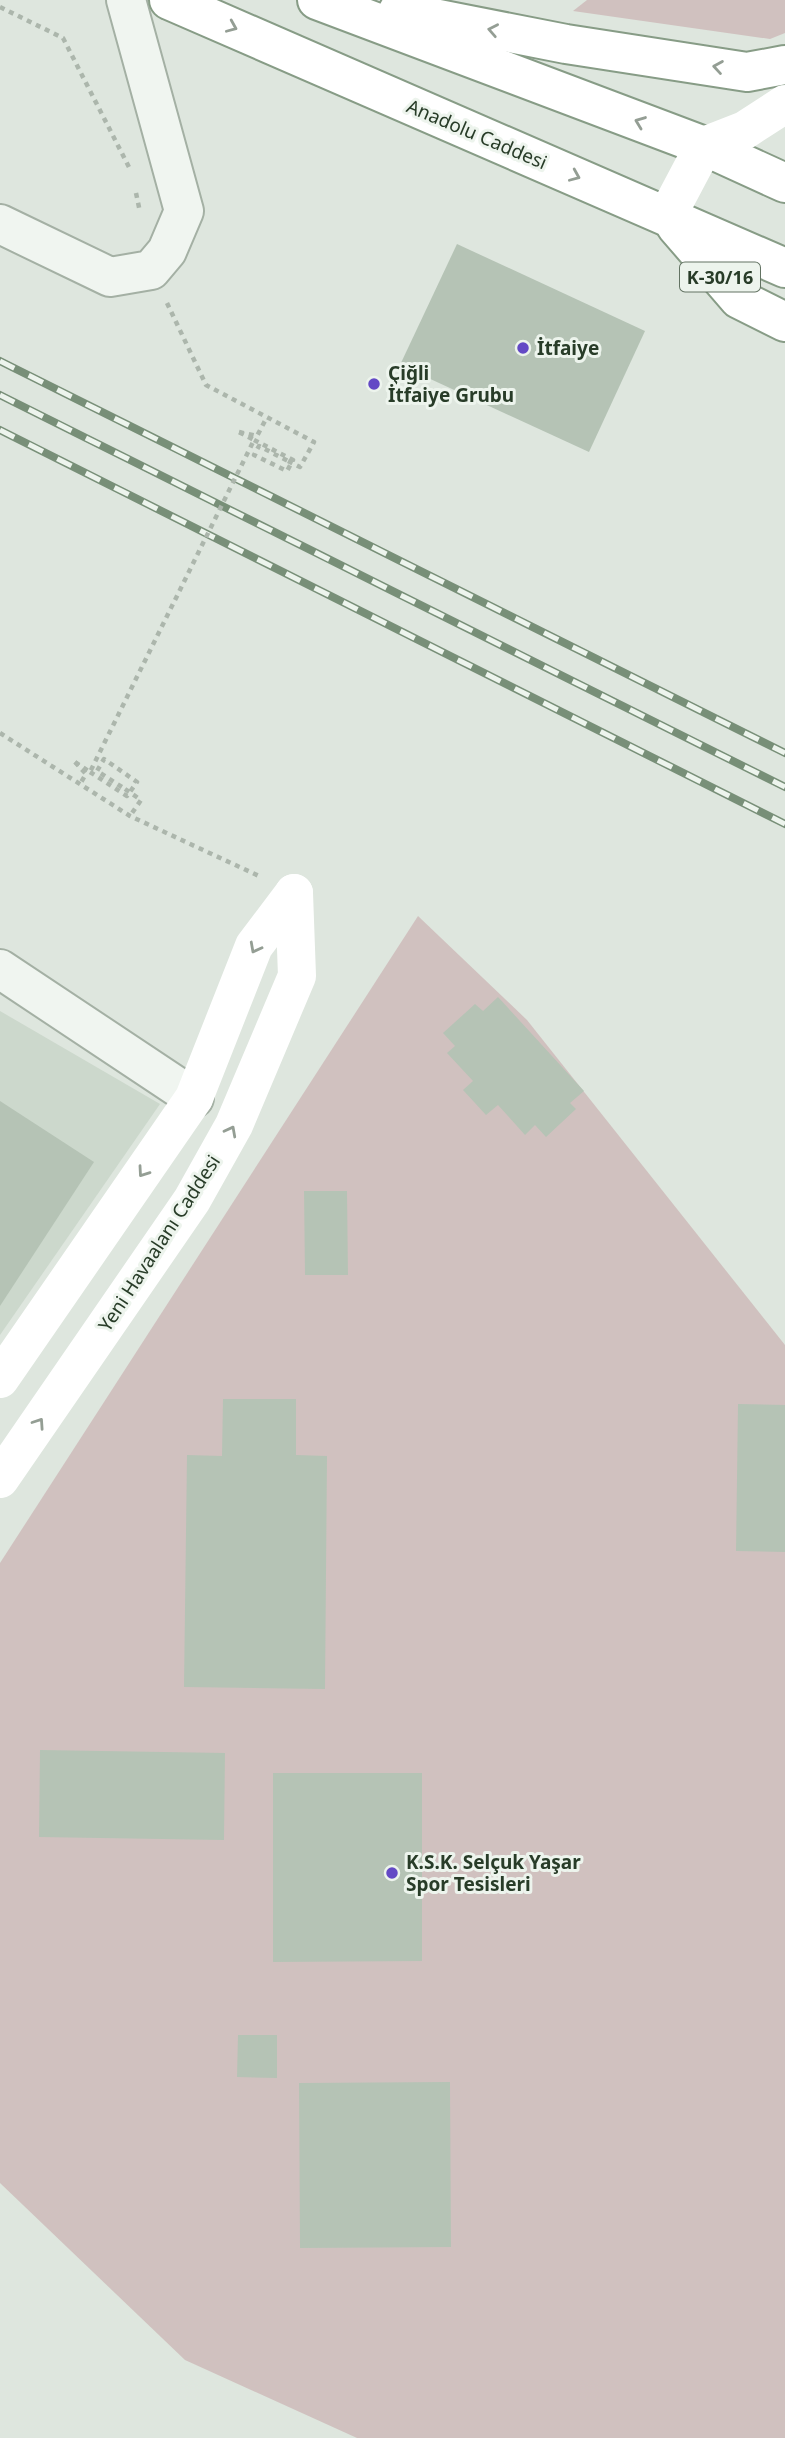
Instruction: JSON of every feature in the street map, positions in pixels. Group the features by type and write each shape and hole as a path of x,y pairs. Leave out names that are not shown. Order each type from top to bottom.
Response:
{"main road":[{"name":"Anadolu Caddesi","path":"169,0 785,268"},
{"path":"317,0 704,146 785,183"},
{"path":"344,0 566,44 747,72 785,65"},
{"path":"667,216 704,146 745,130 785,104"},
{"name":"K-30/16","path":"667,216 739,299 785,322"},
{"path":"0,1379 194,1098 254,946 295,893"},
{"name":"Yeni Havaalanı Caddesi","path":"0,1479 192,1200 234,1125 297,976 295,893"}],"street":[{"path":"0,224 110,277 151,270 167,251 184,211 125,0"},
{"path":"0,969 194,1098"}],"path":[{"path":"267,417 257,436 239,432 292,460 287,471 254,455 259,446 288,461"},
{"path":"90,772 254,440"},
{"path":"0,733 130,816 295,893"},
{"path":"80,784 86,774 75,762 127,796 137,782 104,759 97,771 125,789 141,800 130,816"}],"shaded area":[{"path":"587,0 785,0 785,33 770,39 573,11"},
{"name":"K.S.K. Selçuk Yaşar Spor Tesisleri","path":"418,916 527,1020 785,1345 785,2438 357,2438 185,2360 0,2183 0,1563"},
{"path":"0,1011 160,1104 0,1335"}],"building":[{"name":"İtfaiye","path":"457,244 645,331 589,452 400,365"},
{"path":"498,997 584,1091 570,1103 576,1109 546,1137 535,1125 525,1135 498,1105 486,1115 463,1090 473,1081 447,1053 455,1046 443,1033 475,1004 483,1011"},
{"path":"0,1101 94,1162 0,1306"},
{"path":"304,1191 347,1191 348,1275 305,1275"},
{"path":"223,1399 296,1399 296,1455 327,1456 325,1689 184,1687 187,1455 222,1456"},
{"path":"738,1404 785,1405 785,1552 736,1551"},
{"path":"40,1750 225,1753 224,1840 39,1837"},
{"path":"273,1773 422,1773 422,1961 273,1962"},
{"path":"238,2035 277,2035 277,2078 237,2077"},
{"path":"450,2082 451,2247 300,2248 299,2083"}],"railway":[{"path":"0,361 785,753"},
{"path":"0,395 785,787"},
{"path":"0,430 785,824"}],"place":[{"name":"İtfaiye","path":"523,348"},
{"name":"Çiğli İtfaiye Grubu","path":"374,384"},
{"name":"K.S.K. Selçuk Yaşar Spor Tesisleri","path":"392,1873"}]}
